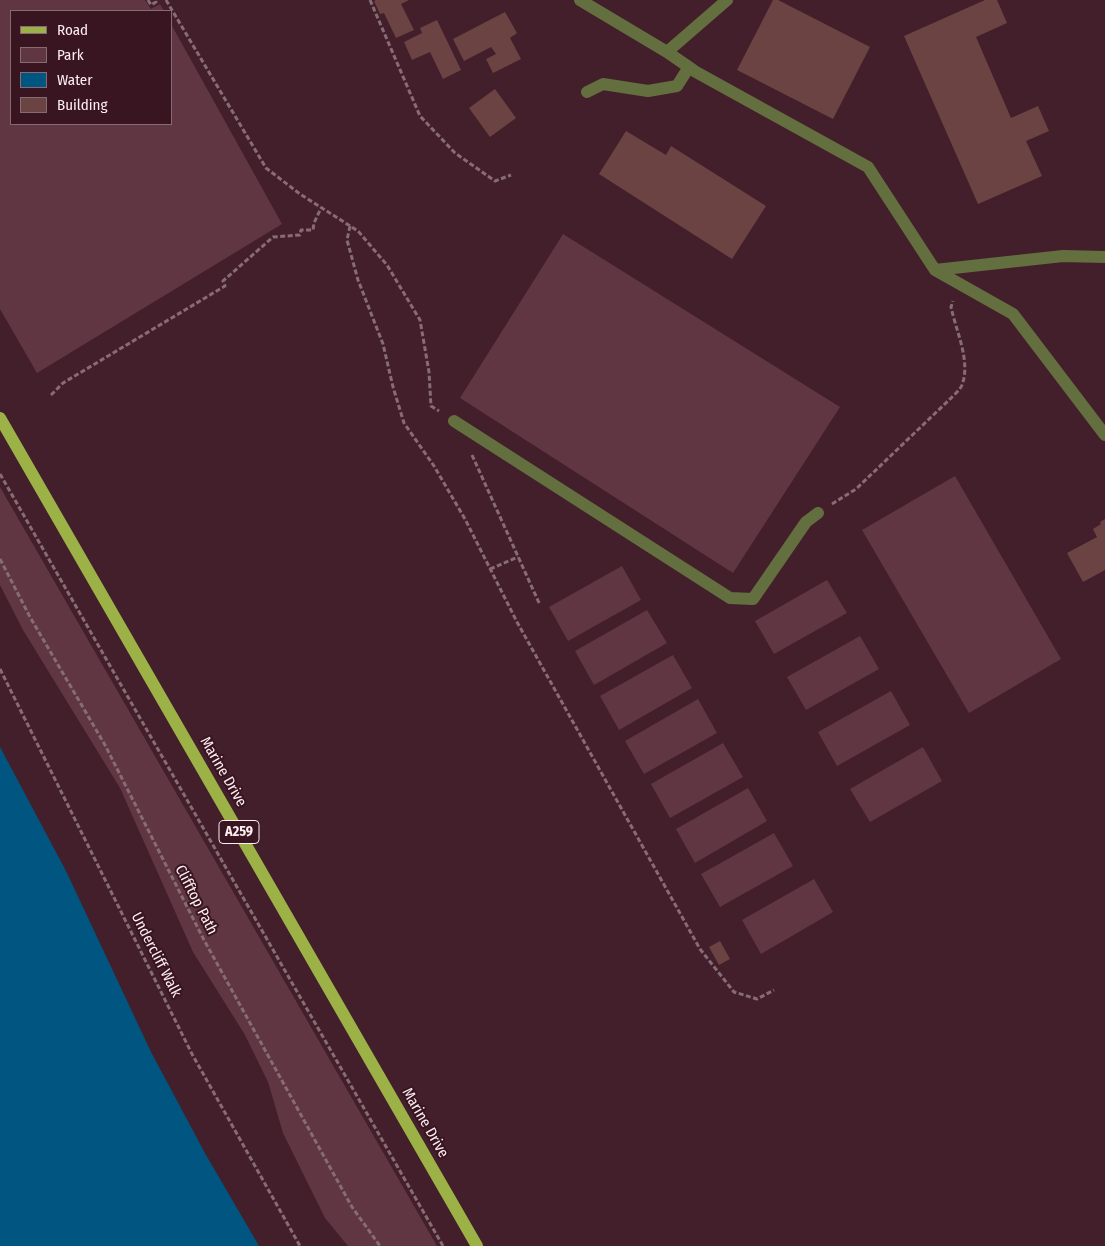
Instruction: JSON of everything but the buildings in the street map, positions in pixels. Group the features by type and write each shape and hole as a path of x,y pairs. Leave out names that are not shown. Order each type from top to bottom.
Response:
{"main road":[{"name":"Marine Drive","path":"0,418 477,1246"}],"lane":[{"path":"580,0 689,67 868,167 935,270 1013,314 1105,435"},
{"path":"667,52 727,0"},
{"path":"587,92 603,84 648,91 677,86 689,67"},
{"path":"935,270 1063,256 1105,257"},
{"path":"454,420 730,598 752,599 806,522 818,512"}],"path":[{"path":"148,0 151,5 156,2 155,0"},
{"path":"370,0 420,116 455,153 494,181 511,175"},
{"path":"172,10 266,168 300,194 358,231 387,265 420,320 429,372 431,406 454,420"},
{"path":"51,396 63,383 225,286 223,281 273,237 300,235 301,230 314,230 314,222 322,208"},
{"path":"350,226 347,240 358,280 383,344 404,423 465,519 517,622 700,949 734,992 757,999 774,990"},
{"path":"844,496 856,489 949,400 961,386 964,372 964,357 951,307 955,294"},
{"path":"469,449 540,605"},
{"path":"0,474 443,1246"},
{"path":"490,569 518,557"},
{"name":"Clifftop Path","path":"0,560 30,617 105,745 204,940 352,1207 380,1246"},
{"name":"Undercliff Walk","path":"0,670 192,1054 300,1246"}],"green space":[{"path":"0,0 145,0 151,9 160,4 163,10 10,10 10,125 172,125 172,26 282,224 37,373 0,309"},
{"path":"563,234 840,407 733,573 460,398"},
{"path":"955,476 1061,659 969,713 862,530"},
{"path":"0,487 437,1246 348,1246 325,1218 283,1133 268,1082 245,1035 193,952 120,788 23,630 0,585"},
{"path":"622,566 641,600 568,641 549,607"},
{"path":"827,580 847,613 774,654 755,621"},
{"path":"647,610 667,643 594,685 575,651"},
{"path":"860,636 879,669 806,710 787,677"},
{"path":"673,655 692,688 619,730 600,696"},
{"path":"891,691 910,725 837,766 818,732"},
{"path":"698,699 717,733 644,774 625,741"},
{"path":"723,743 743,777 670,818 651,784"},
{"path":"923,747 942,781 870,822 850,789"},
{"path":"748,788 767,821 695,863 676,829"},
{"path":"774,833 793,866 720,907 701,874"},
{"path":"814,879 833,912 761,954 742,920"}],"water":[{"path":"0,747 66,871 151,1052 206,1155 259,1246 0,1246"}]}
